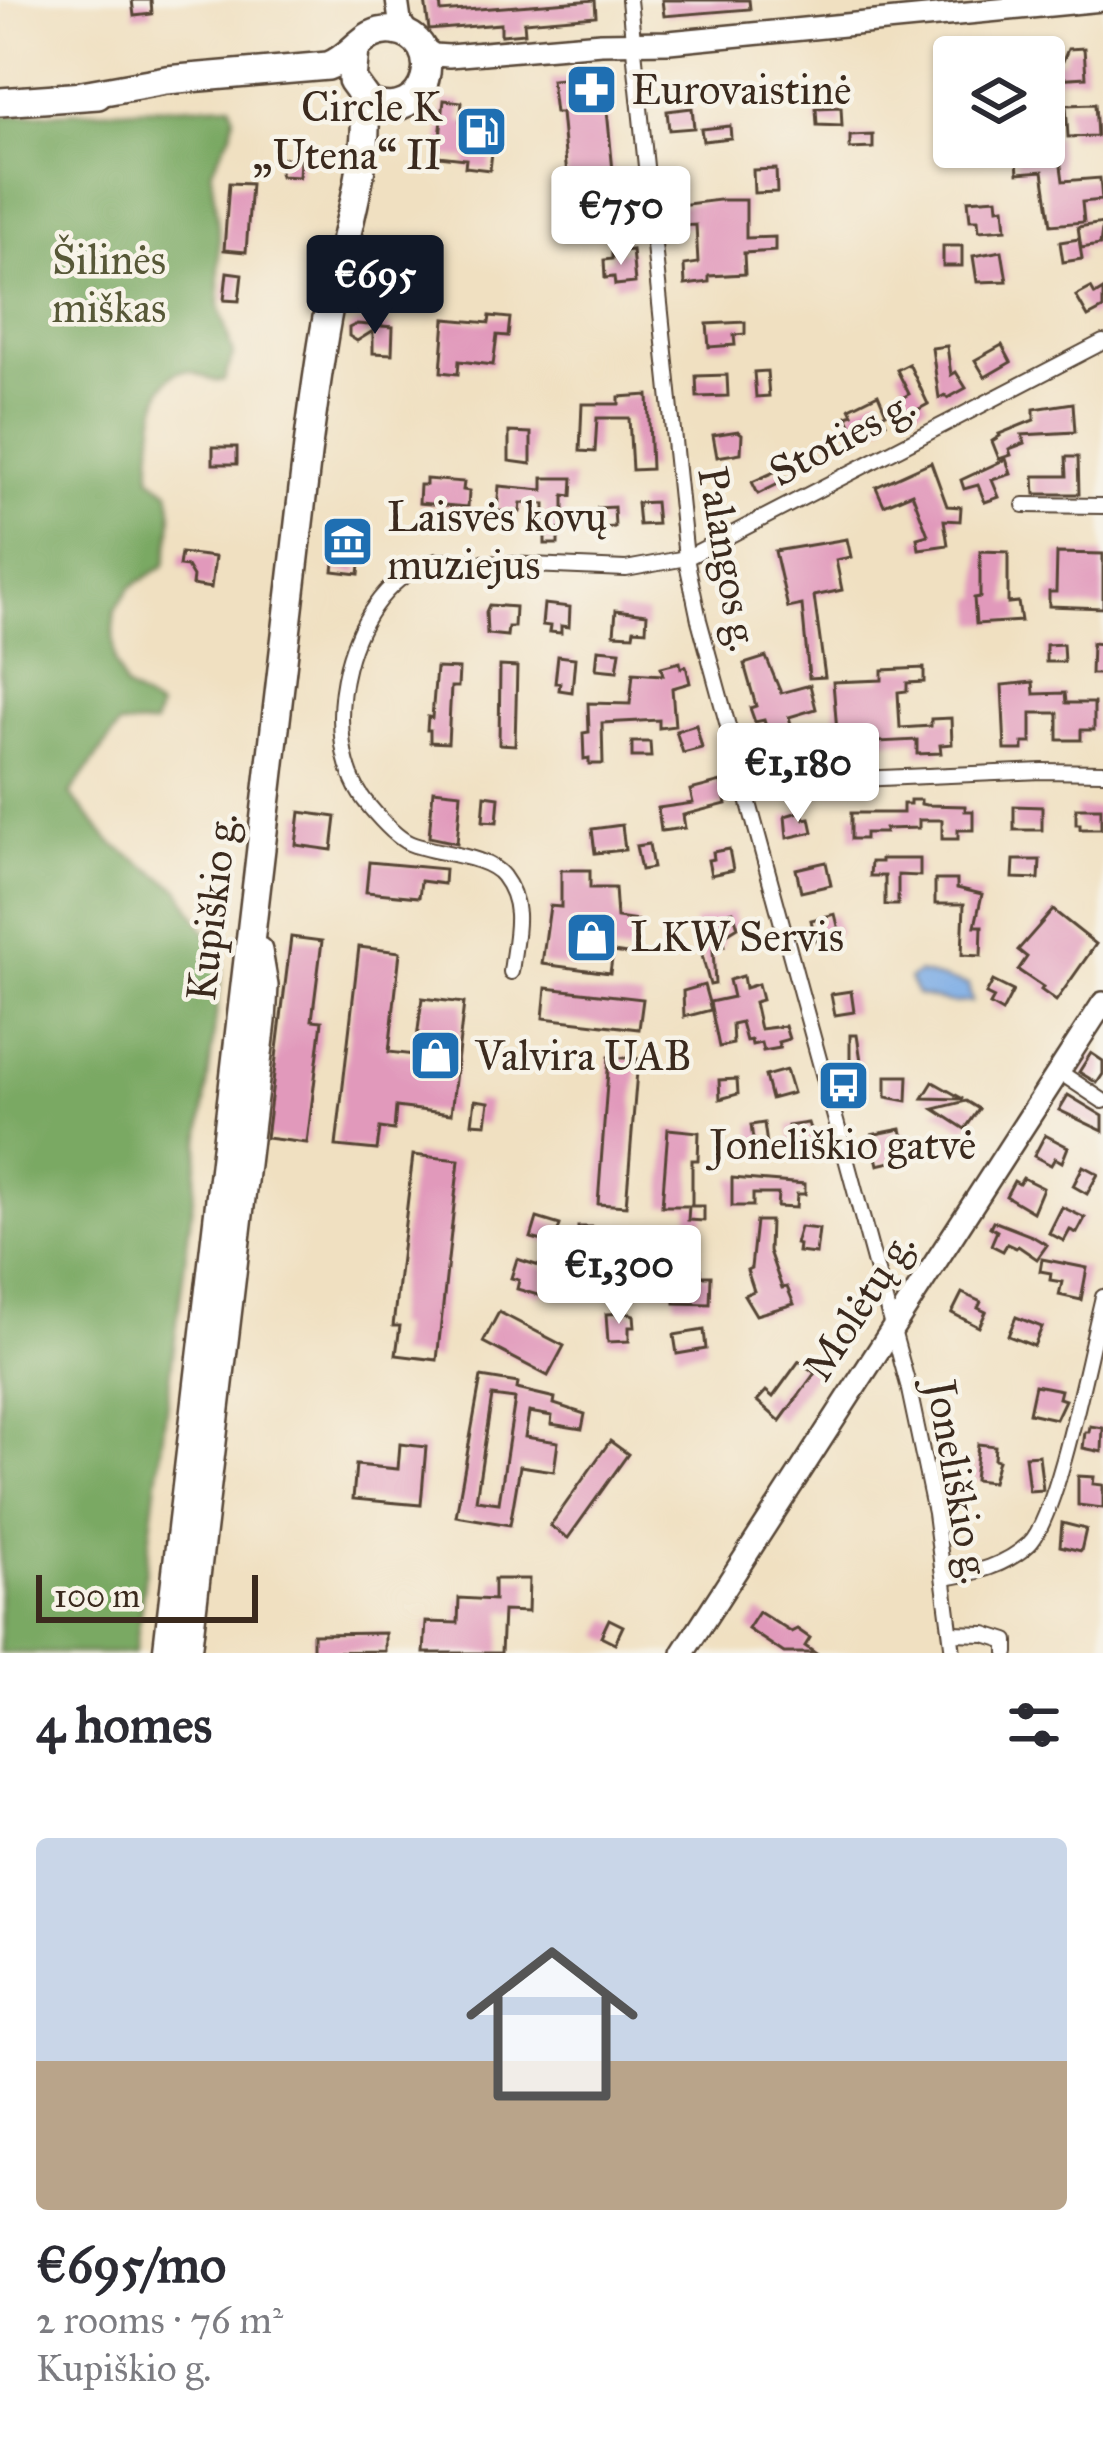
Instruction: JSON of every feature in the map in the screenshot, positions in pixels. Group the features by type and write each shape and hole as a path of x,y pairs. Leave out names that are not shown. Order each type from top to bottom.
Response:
{"highway":[{"path":"0,102 329,81 343,82 377,106 397,106 416,96 427,66 415,41 391,30 362,42 340,62 314,69 166,80 82,95"},
{"path":"358,92 350,70 362,42"},
{"name":"Kupiškio g.","path":"167,1653 312,411 367,111 358,92"},
{"name":"Kupiškio g.","path":"359,173 384,116 397,106"},
{"path":"188,1653 262,1021 264,986 253,917"}],"main road":[{"path":"362,42 380,22 383,0"},
{"path":"397,0 400,22 415,41 434,55 449,56 635,44 1102,0"},
{"path":"422,87 451,70 602,56 635,44"},
{"name":"Molėtų g.","path":"683,1653 1103,1003"}],"street":[{"name":"Palangos g.","path":"629,0 686,558 892,1324"},
{"name":"Stoties g.","path":"511,972 519,905 500,872 458,855 406,843 367,805 348,775 341,720 346,674 369,611 396,579 437,562 626,569 686,558 1103,342"},
{"path":"1024,505 1103,506"},
{"path":"745,784 1042,770 1103,772"},
{"path":"1058,1071 1103,1101"},
{"path":"944,1578 1001,1564 1033,1541 1053,1498 1103,1297"},
{"name":"Joneliškio g.","path":"892,1324 926,1460 953,1653"},
{"path":"951,1633 985,1634 1007,1641 1007,1653"}],"green space":[{"name":"Šilinės miškas","path":"231,104 231,133 211,170 219,236 219,305 233,355 224,380 189,371 176,373 166,382 156,412 150,477 169,491 171,500 165,565 131,587 115,610 115,662 125,688 159,709 154,725 119,726 70,794 110,842 179,889 223,961 135,1653 0,1653 0,116"}],"water":[{"path":"918,973 968,985 972,1002 951,1003 917,995 909,979"}],"building":[{"path":"132,0 151,0 152,14 134,16"},
{"path":"425,0 440,0 441,12 595,0 596,16 524,22 525,33 501,35 501,24 429,30"},
{"path":"662,0 749,0 750,9 664,16"},
{"path":"1084,48 1086,77 1065,78 1068,49"},
{"path":"573,78 574,83 604,80 615,191 624,190 626,212 571,217 561,113 555,113 551,80"},
{"name":"Circle K „Utena“ II","path":"444,100 462,102 460,122 495,125 490,170 465,167 466,159 438,156"},
{"path":"1095,104 1097,136 1068,137 1066,105"},
{"path":"841,107 842,126 817,125 816,108"},
{"path":"692,108 694,128 669,130 667,111"},
{"path":"730,126 731,138 703,141 701,129"},
{"path":"873,135 873,148 850,149 850,136"},
{"path":"281,158 300,159 299,177 280,176"},
{"path":"1018,168 1061,168 1063,181 1100,178 1102,200 1082,202 1084,222 1051,225 1043,171 1018,173"},
{"path":"776,169 777,192 754,193 753,170"},
{"path":"229,183 251,184 246,252 224,250"},
{"path":"997,198 998,208 1004,207 1006,229 979,231 978,220 970,220 968,200"},
{"path":"746,200 746,238 775,237 775,251 744,253 745,274 709,276 709,282 685,285 684,265 698,263 696,225 680,226 679,205"},
{"path":"1103,223 1100,245 1081,248 1078,227"},
{"path":"1079,239 1082,259 1063,262 1060,242"},
{"path":"943,246 962,246 962,266 943,266"},
{"path":"632,250 635,283 615,285 614,277 605,278 604,260 612,259 612,252"},
{"path":"1002,251 1007,281 977,282 973,256"},
{"path":"400,262 421,264 420,273 445,274 444,298 391,297"},
{"path":"227,272 242,274 239,301 224,300"},
{"path":"1091,288 1095,295 1103,290 1103,309 1088,317 1076,296"},
{"path":"490,316 510,318 508,336 497,335 493,365 459,361 458,374 441,372 445,319 489,323"},
{"path":"745,322 745,334 734,335 735,345 709,347 707,324"},
{"path":"357,324 393,327 392,354 373,353 373,331 357,341 349,336 349,328"},
{"path":"1002,345 1011,362 985,377 975,360"},
{"path":"947,346 951,375 956,372 966,388 939,398 932,348"},
{"path":"909,364 928,404 908,415 900,399 909,394 897,370"},
{"path":"767,371 769,396 756,397 754,372"},
{"path":"727,375 728,396 697,397 696,376"},
{"path":"878,394 886,423 857,436 847,416 853,414 850,408"},
{"path":"648,395 651,469 632,470 629,418 597,418 595,452 580,451 582,404 619,404 619,397"},
{"path":"1073,403 1075,432 1022,435 1025,443 999,459 992,441 999,434 1034,420 1034,409"},
{"path":"738,431 741,453 717,457 713,435"},
{"path":"509,432 531,433 531,464 509,461"},
{"path":"213,447 237,447 237,464 213,464"},
{"path":"1066,457 1078,457 1079,494 1035,494 1034,476 1067,476"},
{"path":"1006,459 1011,474 992,480 999,497 985,502 978,485 964,489 961,480"},
{"path":"931,462 947,506 961,507 960,521 944,520 948,545 919,549 917,538 928,535 912,493 884,505 876,487"},
{"path":"781,469 786,480 758,494 752,482"},
{"path":"543,478 573,478 572,496 564,495 564,529 558,529 558,544 545,544 545,504 521,503 520,512 497,511 499,486 543,490"},
{"path":"426,479 464,482 468,507 419,503 420,485 426,485"},
{"path":"655,502 657,524 639,525 637,503"},
{"path":"614,507 615,527 600,528 598,508"},
{"path":"352,526 364,527 359,574 333,571 338,531 351,532"},
{"path":"847,539 851,557 836,560 842,590 814,596 825,677 809,678 802,605 788,608 775,551"},
{"path":"980,551 1008,552 1008,603 1018,602 1021,621 976,624"},
{"path":"181,553 215,557 211,588 192,585 187,567 179,566"},
{"path":"1057,553 1103,554 1103,608 1049,606 1049,592 1056,592"},
{"path":"544,604 570,607 569,627 561,626 561,633 549,632 550,626 542,625"},
{"path":"489,605 515,607 514,627 508,627 507,636 487,634"},
{"path":"616,610 647,614 646,630 614,634"},
{"path":"1092,643 1103,644 1103,674 1091,674"},
{"path":"1063,644 1064,662 1046,662 1046,645"},
{"path":"598,649 620,651 617,671 596,669"},
{"path":"558,656 575,658 572,692 559,690 560,683 555,683"},
{"path":"766,657 781,693 810,685 816,709 789,717 795,739 782,743 771,743 764,720 755,722 750,708 756,706 744,664"},
{"path":"680,662 681,668 686,666 690,683 672,688 675,726 659,728 659,720 602,723 603,764 589,764 589,758 584,759 583,733 589,732 588,703 630,704 633,673 663,675 661,667"},
{"path":"500,666 517,667 515,745 499,744"},
{"path":"436,668 459,669 458,687 451,687 448,743 430,742 427,730"},
{"path":"924,668 924,682 907,683 907,691 898,692 900,728 931,726 931,719 951,718 952,744 940,745 941,753 917,754 917,740 838,744 833,682 882,680 882,670"},
{"path":"1033,682 1034,694 1065,693 1066,703 1094,703 1094,730 1081,730 1081,740 1058,740 1058,713 1031,713 1031,743 1023,743 1023,750 1005,750 1002,685"},
{"path":"696,725 702,748 683,753 676,731"},
{"path":"632,742 650,742 651,757 632,757"},
{"path":"721,782 726,804 683,815 685,828 661,831 658,808 693,803 690,790"},
{"path":"433,790 461,793 457,843 429,837"},
{"path":"485,795 499,797 497,822 483,821"},
{"path":"910,800 965,806 965,811 973,811 973,830 958,830 958,839 942,839 942,820 919,820 919,828 885,829 885,833 865,833 865,839 851,839 851,813 903,813 903,804"},
{"path":"1014,806 1042,807 1042,830 1014,830"},
{"path":"1076,808 1101,808 1101,829 1080,829"},
{"path":"802,811 804,819 810,818 813,832 787,838 785,816"},
{"path":"300,812 336,817 332,850 296,845"},
{"path":"622,825 625,850 595,853 592,829"},
{"path":"649,844 653,868 641,870 636,846"},
{"path":"729,849 733,870 711,875 708,860 714,859 713,852"},
{"path":"920,859 920,876 898,875 898,905 885,905 885,876 870,876 871,862"},
{"path":"1014,860 1040,860 1039,879 1013,878"},
{"path":"369,862 445,869 444,884 421,881 419,897 366,892"},
{"path":"826,862 831,885 801,892 796,869"},
{"name":"LKW Servis","path":"561,870 590,870 590,888 615,888 617,918 638,921 634,955 613,952 610,973 542,964 550,906 561,907"},
{"path":"935,880 957,880 957,888 982,894 975,926 982,926 981,956 962,955 964,904 935,904"},
{"path":"1053,910 1096,944 1056,1001 1018,970 1027,957 1018,950"},
{"path":"733,911 738,927 722,937 724,946 713,950 715,984 710,985 693,922"},
{"path":"835,914 840,934 816,941 811,920"},
{"path":"291,937 322,941 312,1020 322,1021 307,1143 266,1138"},
{"path":"359,947 400,952 389,1052 415,1055 422,998 464,1003 451,1114 396,1107 394,1130 380,1128 377,1150 336,1146"},
{"path":"743,976 745,988 758,984 762,1000 754,1002 760,1029 785,1026 789,1039 778,1042 780,1048 763,1051 761,1043 746,1041 741,1022 732,1024 733,1044 719,1047 710,1002 733,997 729,980"},
{"path":"993,981 1013,991 1002,1012 990,1005 994,998 986,994"},
{"path":"704,985 711,1010 684,1017 683,991"},
{"path":"546,988 643,999 639,1029 543,1018"},
{"path":"851,991 854,1012 835,1015 831,994"},
{"path":"850,1035 857,1035 864,1080 850,1080"},
{"path":"1091,1053 1103,1061 1097,1083 1079,1072"},
{"path":"609,1057 638,1059 626,1206 598,1204"},
{"path":"786,1070 793,1093 771,1099 765,1076"},
{"path":"886,1076 908,1076 907,1101 886,1097"},
{"path":"737,1079 738,1094 720,1099 719,1080"},
{"path":"933,1082 963,1099 923,1098"},
{"path":"1068,1095 1103,1116 1103,1131 1059,1110"},
{"path":"475,1100 489,1102 486,1124 472,1123"},
{"path":"966,1101 979,1109 965,1129 934,1109"},
{"path":"764,1123 768,1152 755,1154 751,1125"},
{"path":"808,1123 814,1141 811,1148 791,1150 788,1126"},
{"path":"668,1129 699,1132 698,1160 692,1160 692,1206 704,1206 704,1221 688,1220 689,1206 662,1206"},
{"path":"901,1129 908,1158 878,1165 871,1135"},
{"path":"1045,1135 1068,1147 1062,1162 1055,1158 1051,1165 1034,1156"},
{"path":"413,1155 459,1160 437,1360 396,1355 400,1326 393,1326"},
{"path":"1083,1166 1098,1174 1087,1194 1073,1186"},
{"path":"732,1178 805,1184 805,1194 797,1194 796,1208 777,1207 778,1194 753,1194 753,1206 732,1206"},
{"path":"1023,1178 1043,1188 1033,1212 1006,1196 1014,1181 1019,1184"},
{"path":"1062,1207 1085,1218 1077,1233 1070,1230 1064,1241 1049,1233"},
{"path":"537,1218 560,1225 554,1244 531,1238"},
{"path":"756,1221 770,1221 769,1251 782,1288 787,1287 794,1304 756,1315 744,1295 754,1291 747,1270"},
{"path":"993,1221 1047,1245 1037,1259 1018,1246 1007,1244 1003,1251 991,1245 997,1231 990,1227"},
{"path":"578,1227 592,1227 591,1247 604,1247 606,1272 601,1284 569,1272 578,1252"},
{"path":"800,1227 819,1229 816,1254 798,1252 795,1244"},
{"path":"517,1259 549,1269 541,1296 517,1289 519,1280 511,1278"},
{"path":"1042,1259 1087,1268 1081,1300 1059,1295 1062,1282 1040,1271"},
{"path":"631,1261 701,1269 701,1276 711,1276 710,1304 675,1303 675,1289 631,1289"},
{"path":"962,1293 981,1302 978,1308 986,1312 979,1327 952,1313"},
{"path":"499,1312 564,1346 548,1376 483,1342"},
{"path":"606,1314 634,1315 635,1327 629,1327 629,1341 608,1342"},
{"path":"1016,1317 1042,1327 1034,1346 1008,1336"},
{"path":"704,1330 706,1349 677,1354 674,1335"},
{"path":"799,1361 815,1373 780,1421 757,1401 766,1391 773,1397"},
{"path":"481,1377 518,1383 517,1389 555,1398 554,1404 585,1414 582,1429 551,1424 552,1416 529,1412 525,1437 558,1442 554,1471 520,1466 510,1525 456,1516","holes":["492,1396 515,1399 499,1503 476,1500"]},
{"path":"1035,1385 1061,1390 1059,1398 1065,1400 1056,1419 1029,1413"},
{"path":"1090,1426 1103,1428 1102,1452 1083,1448"},
{"path":"610,1441 628,1454 568,1538 550,1526"},
{"path":"400,1444 426,1447 421,1505 353,1499 356,1465 398,1469"},
{"path":"978,1444 995,1446 994,1459 998,1460 992,1482 974,1480"},
{"path":"1039,1455 1043,1490 1029,1491 1025,1456"},
{"path":"1078,1476 1094,1477 1093,1484 1103,1485 1103,1508 1078,1505"},
{"path":"1062,1523 1086,1529 1081,1551 1060,1546"},
{"path":"494,1579 529,1579 528,1612 503,1611 501,1653 424,1653 426,1622 458,1623 459,1598 494,1600"},
{"path":"759,1612 810,1638 805,1646 815,1653 784,1653 748,1629"},
{"path":"609,1619 623,1626 615,1643 601,1636"},
{"path":"385,1633 385,1651 313,1652 313,1634"}],"place":[{"name":"Eurovaistinė","path":"592,90"},
{"name":"Circle K „Utena“ II","path":"481,131"},
{"name":"Laisvės kovų muziejus","path":"348,541"},
{"name":"LKW Servis","path":"591,937"},
{"name":"Valvira UAB","path":"436,1056"},
{"name":"Joneliškio gatvė","path":"843,1086"}]}
